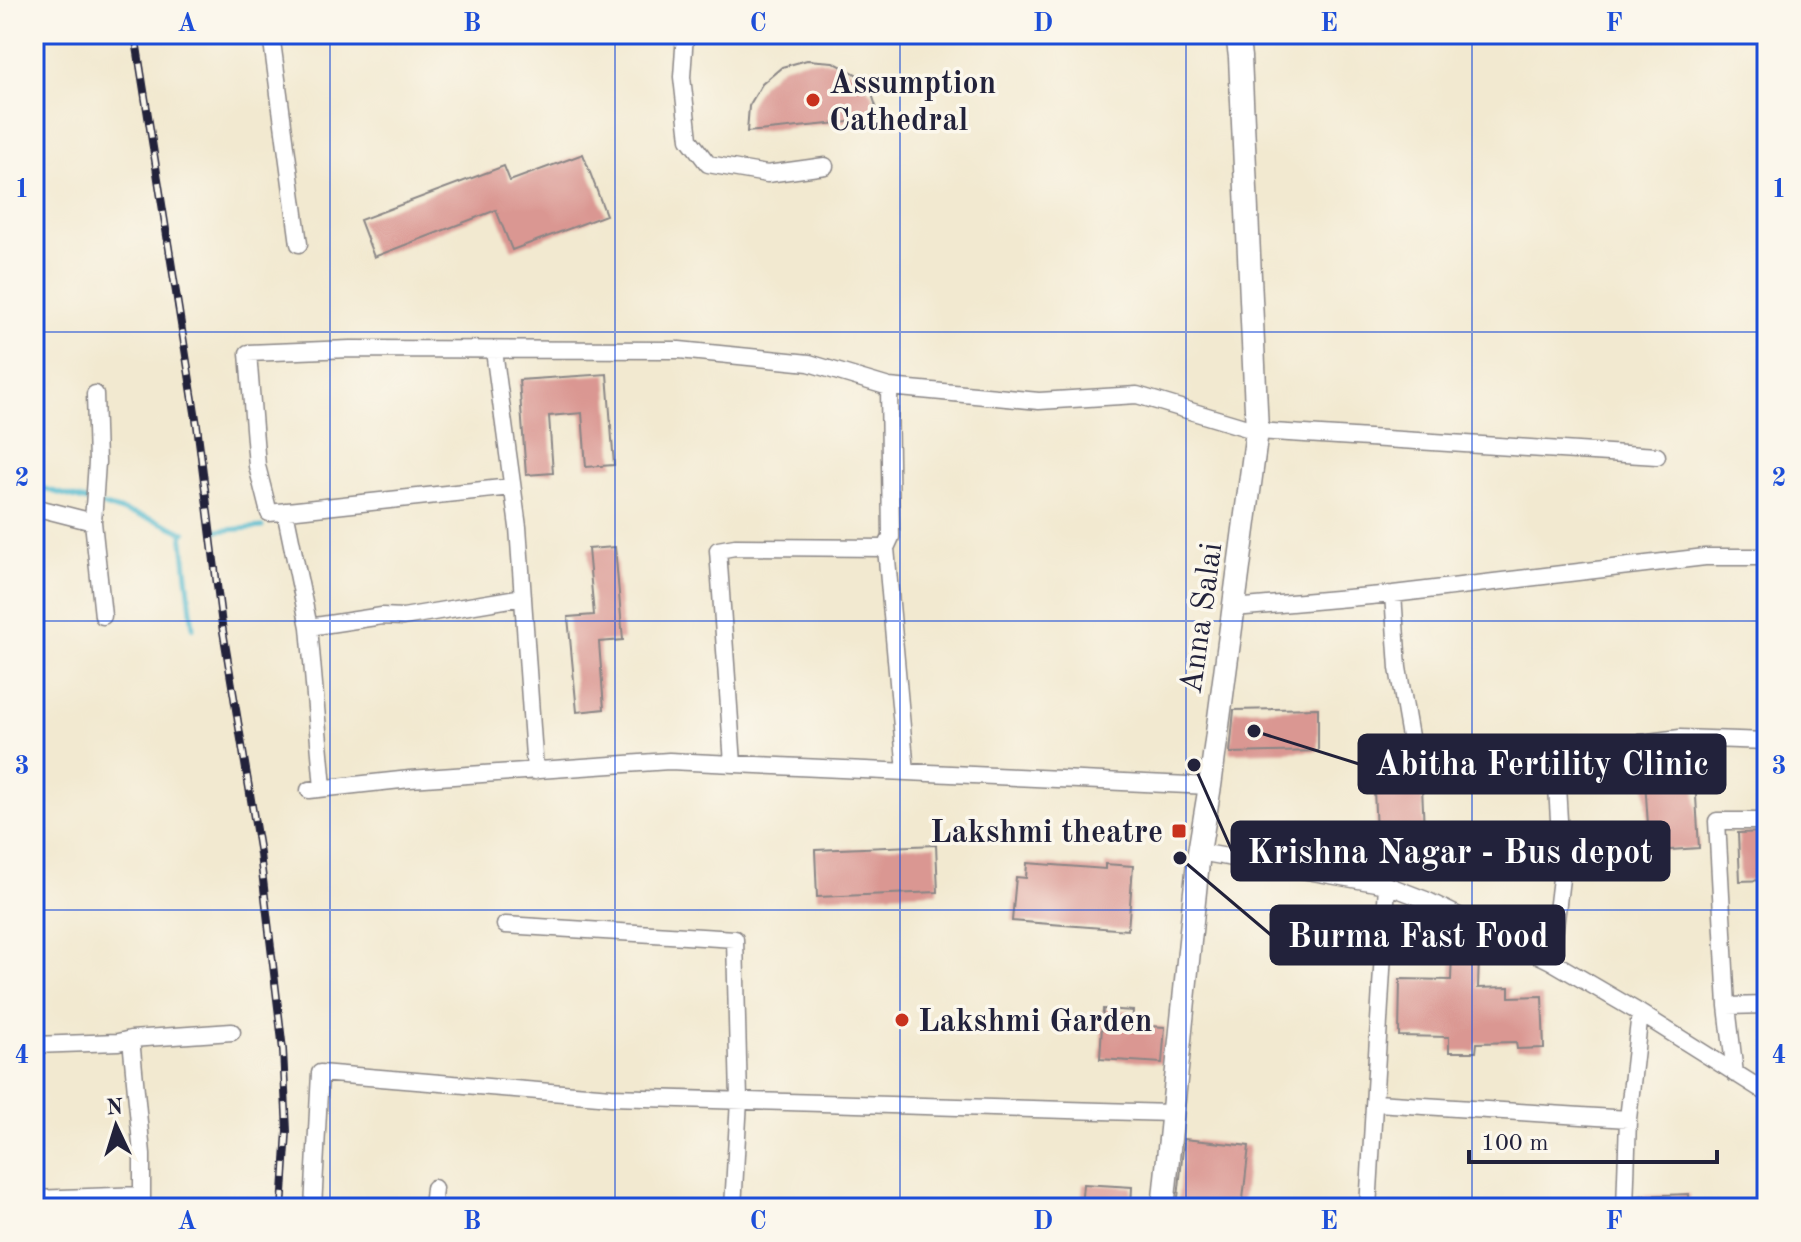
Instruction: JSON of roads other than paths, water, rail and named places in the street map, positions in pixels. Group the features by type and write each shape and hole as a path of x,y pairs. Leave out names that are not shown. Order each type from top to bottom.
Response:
{"main road":[{"name":"Anna Salai","path":"1163,1208 1199,852 1257,431 1237,34"}],"street":[{"path":"271,34 299,244"},
{"path":"685,34 682,77 689,139 708,164 767,174 825,166"},
{"path":"511,487 269,513 257,466 248,353 350,349 663,350 708,353 809,363 889,387 1039,401 1137,395 1257,431 1657,456"},
{"path":"494,351 518,527 535,771"},
{"path":"889,387 891,537 886,548 906,772"},
{"path":"95,394 97,462 93,522 103,616"},
{"path":"34,507 93,522"},
{"path":"285,511 309,627 316,789 669,761 1210,786"},
{"path":"733,764 718,550 735,547 886,548"},
{"path":"1234,608 1393,594 1705,557 1767,557"},
{"path":"1393,594 1398,668 1416,771 1680,738 1767,741"},
{"path":"309,627 382,616 403,617 523,597"},
{"path":"1551,961 1562,870 1555,753"},
{"path":"1735,1074 1727,1006 1717,821 1767,821"},
{"path":"1199,852 1387,885 1426,900 1551,961 1767,1093"},
{"path":"1368,1208 1387,885"},
{"path":"505,925 735,939 737,1101 733,1208"},
{"path":"1727,1006 1767,1005"},
{"path":"1625,1208 1628,1119 1640,1013"},
{"path":"34,1045 118,1042 232,1032"},
{"path":"40,1202 142,1202 142,1154 131,1039"},
{"path":"313,1208 320,1073 611,1097 1171,1113"},
{"path":"1376,1103 1628,1119"},
{"path":"432,1208 434,1188"}],"waterway":[{"path":"34,486 158,521 185,533"},
{"path":"215,531 262,527"},
{"path":"182,533 193,628"}],"railway":[{"path":"135,34 197,425 222,625 260,854 283,1050 287,1131 282,1208"}],"place":[{"name":"Assumption Cathedral","path":"813,100"},
{"name":"Abitha Fertility Clinic","path":"1254,731"},
{"name":"Krishna Nagar - Bus depot","path":"1194,765"},
{"name":"Lakshmi theatre","path":"1179,831"},
{"name":"Burma Fast Food","path":"1180,858"},
{"name":"Lakshmi Garden","path":"902,1020"}]}
